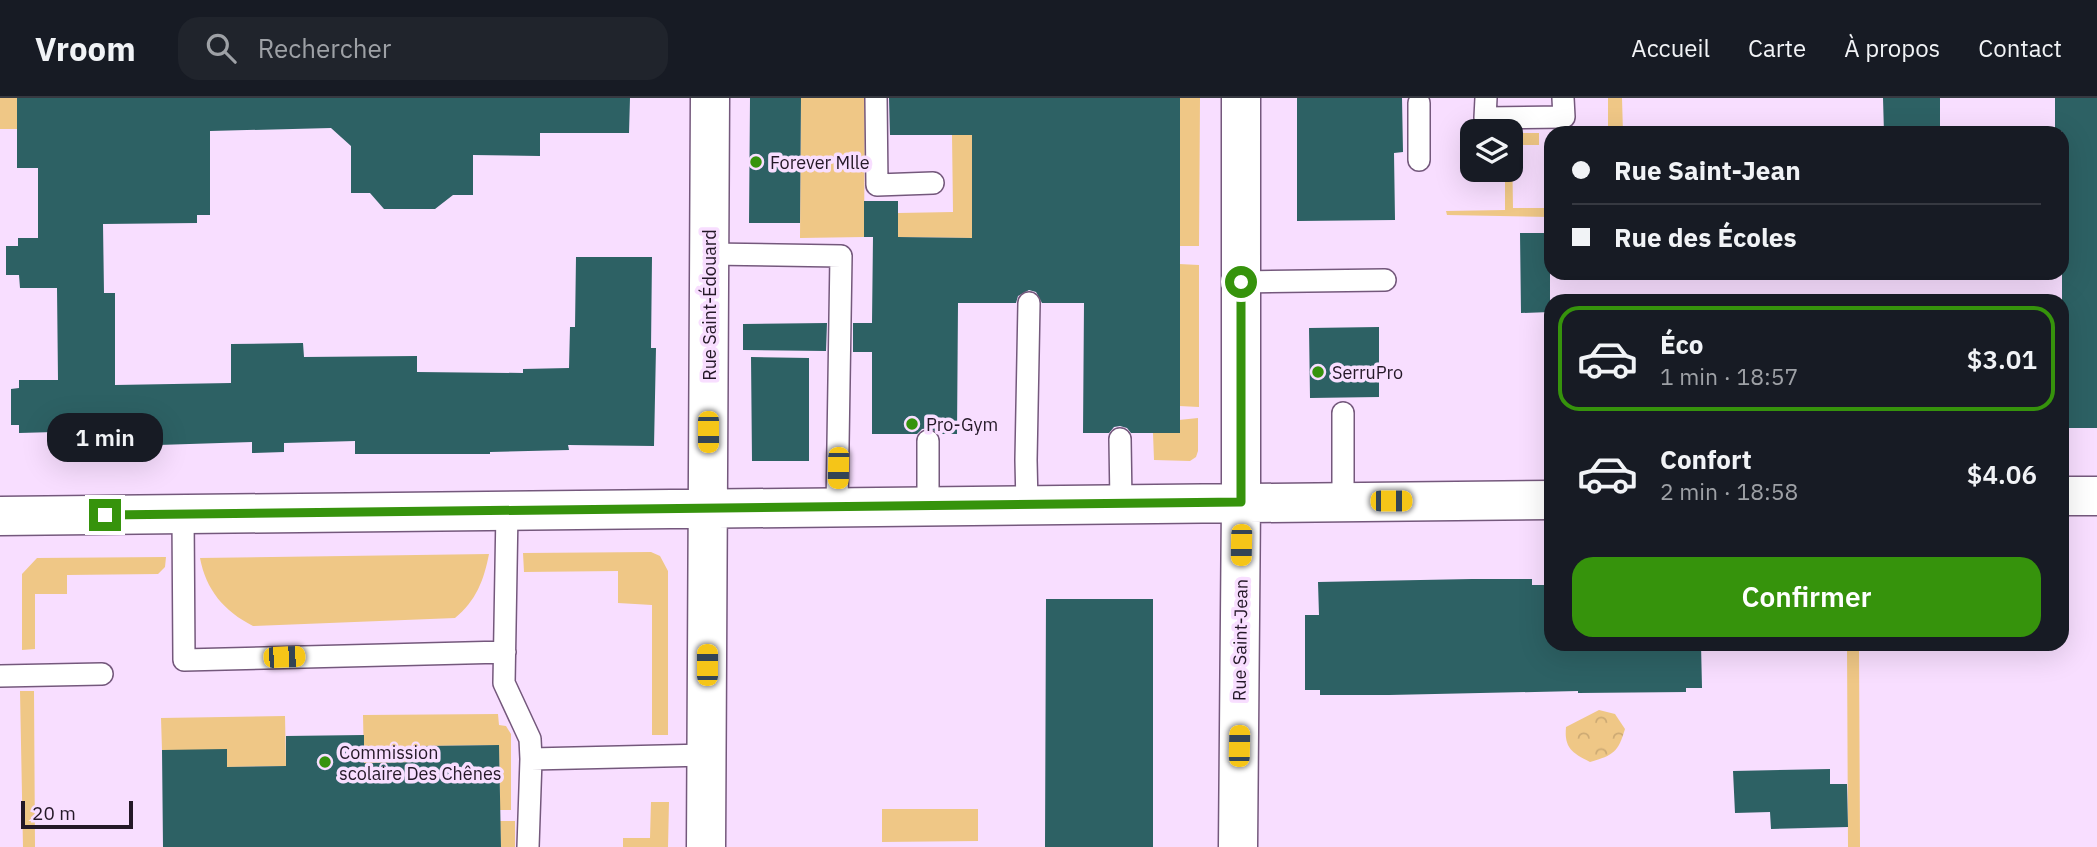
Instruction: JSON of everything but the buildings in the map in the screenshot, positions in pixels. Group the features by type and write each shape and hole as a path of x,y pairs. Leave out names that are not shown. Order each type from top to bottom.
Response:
{"street":[{"name":"Rue Saint-Édouard","path":"706,847 710,98"},
{"name":"Rue Saint-Jean","path":"1238,847 1241,98"},
{"path":"2069,496 2097,496"},
{"path":"0,516 1544,500"}],"lane":[{"path":"876,98 877,185 933,183"},
{"path":"1486,98 1485,118 1564,117 1563,98"},
{"path":"1419,103 1419,160"},
{"path":"709,254 842,256 837,507"},
{"path":"1241,282 1385,280"},
{"path":"1027,505 1029,303"},
{"path":"1343,414 1343,502"},
{"path":"1120,439 1121,503"},
{"path":"928,441 928,506"},
{"path":"507,511 504,683 530,739 528,847"},
{"path":"183,514 184,660 505,652"},
{"path":"0,676 102,674"},
{"path":"531,758 707,755"}],"green space":[{"path":"0,98 17,98 18,129 0,129"},
{"path":"801,98 865,98 864,237 800,238"},
{"path":"996,98 974,238 898,237 898,213 953,212 952,135"},
{"path":"1180,98 1200,98 1199,246 1179,246"},
{"path":"1608,98 1622,98 1623,126 1608,126"},
{"path":"1523,133 1539,133 1539,145 1523,145"},
{"path":"1505,182 1513,182 1513,208 1544,208 1544,217 1447,215 1446,211 1505,210"},
{"path":"1179,264 1199,265 1199,407 1179,406"},
{"path":"1198,418 1196,457 1190,461 1154,460 1153,433 1179,420"},
{"path":"651,552 660,556 668,571 668,735 652,735 652,605 618,603 618,571 524,572 523,553"},
{"path":"489,554 478,589 455,618 253,626 233,614 218,598 207,580 200,558"},
{"path":"166,557 165,567 158,574 67,575 67,594 35,594 35,649 22,650 22,574 37,558"},
{"path":"1847,651 1859,651 1860,847 1848,847"},
{"path":"20,691 34,691 35,847 23,847"},
{"path":"1599,710 1615,714 1625,729 1614,752 1590,762 1570,749 1566,740 1566,727"},
{"path":"498,714 499,725 506,726 511,734 511,810 500,810 499,745 425,746 425,762 364,763 363,715"},
{"path":"285,716 286,766 227,767 162,750 161,718"},
{"path":"651,802 669,802 668,847 623,847 623,838 650,838"},
{"path":"882,809 978,809 978,841 882,842"},
{"path":"500,821 515,821 515,847 501,847"}],"place":[{"name":"Forever Mlle","path":"756,162"},
{"name":"SerruPro","path":"1318,372"},
{"name":"Pro-Gym","path":"912,424"},
{"name":"Commission scolaire Des Chênes","path":"325,762"}],"route":[{"path":"105,515 1241,502 1241,282"}]}
